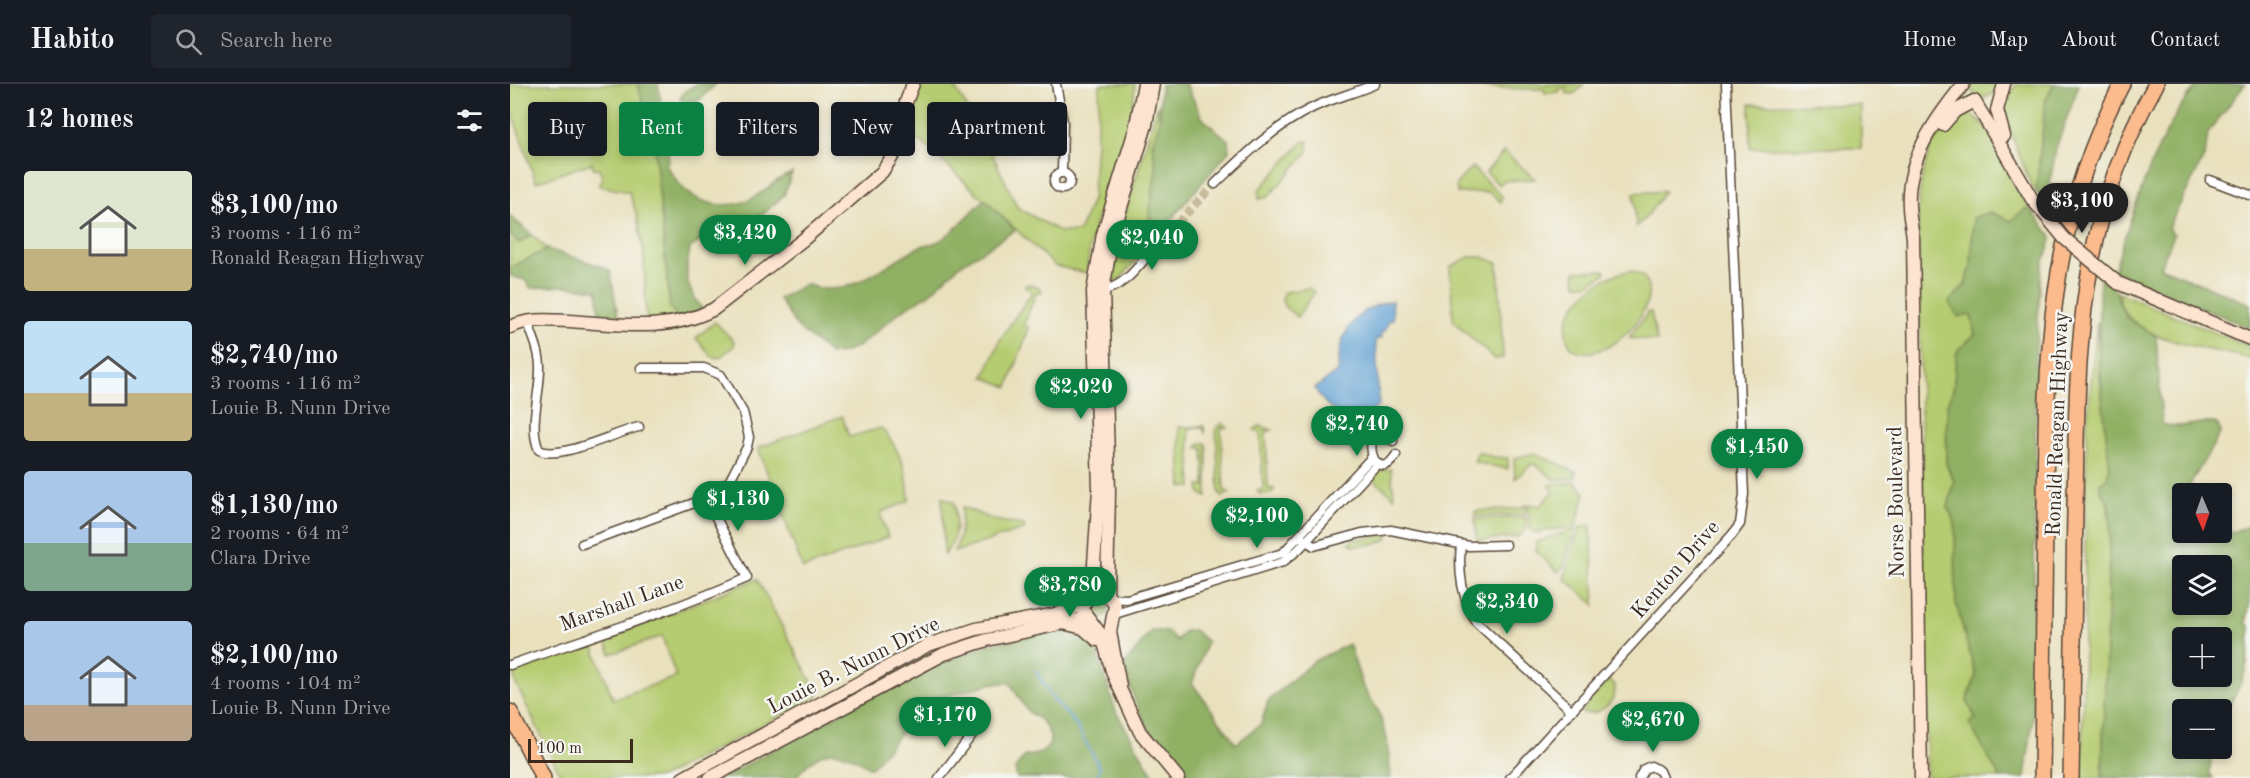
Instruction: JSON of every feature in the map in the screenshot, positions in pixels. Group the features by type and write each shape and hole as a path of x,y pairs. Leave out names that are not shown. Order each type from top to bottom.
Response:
{"highway":[{"name":"Ronald Reagan Highway","path":"2042,778 2047,386 2054,289 2079,182 2096,138 2122,84"},
{"name":"Ronald Reagan Highway","path":"2071,778 2078,375 2083,305 2102,213 2122,154 2156,84"},
{"path":"2031,778 2043,706"},
{"path":"510,712 543,778"}],"street":[{"path":"510,327 528,321 663,326 689,321 714,309 804,239 882,172 900,145 906,102 913,84"},
{"path":"1056,84 1063,123 1062,172"},
{"path":"1144,84 1136,130 1103,234 1098,291 1099,489 1089,620 1102,636 1113,674 1140,732 1178,778"},
{"path":"1120,686 1112,645 1115,606 1109,596 1109,491 1098,291 1146,125 1153,84"},
{"path":"1215,184 1264,139 1290,122 1314,108 1375,84"},
{"name":"Kenton Drive","path":"1516,776 1732,535 1743,511 1726,84"},
{"path":"1963,85 1966,94 1988,119 2008,162 2016,171"},
{"name":"Norse Boulevard","path":"1921,778 1912,225 1909,201 1913,166 1930,130 1963,85"},
{"path":"2003,86 1997,118 2016,171 2032,199 2064,238 2118,283 2250,339"},
{"name":"Norse Boulevard","path":"1912,225 1920,168 1928,148 1952,114 1975,102 1992,101 2003,86"},
{"path":"2210,180 2250,195"},
{"path":"1098,291 1116,288 1128,278 1153,249"},
{"path":"528,321 537,345 540,364 537,443 540,450 546,453 590,444 639,428"},
{"path":"582,544 706,498 730,480 747,447 749,437 743,412 721,375 712,370 657,366 641,368"},
{"path":"1375,460 1370,449 1376,439 1385,437 1393,441"},
{"path":"1375,460 1390,462 1396,455"},
{"path":"1089,620 1102,624 1113,617 1283,562 1375,460"},
{"name":"Marshall Lane","path":"510,665 560,646 589,639 747,578 706,498"},
{"path":"1303,539 1314,546 1362,533 1391,530 1461,545 1506,545"},
{"path":"1089,599 1109,596 1127,599 1269,559 1283,553 1303,539"},
{"path":"1461,545 1460,581 1467,604 1476,622 1572,711"},
{"name":"Louie B. Nunn Drive","path":"683,778 928,645 976,629 1066,612 1089,599"},
{"name":"Louie B. Nunn Drive","path":"710,778 934,658 987,640 1061,622 1089,620"},
{"path":"1061,622 1083,628 1106,650"},
{"path":"939,778 972,735"},
{"path":"1639,778 1644,769 1651,766 1660,771 1663,778"}],"green space":[{"path":"510,84 638,84 643,102 619,102 619,156 656,156 670,308 679,319 648,321 646,317 644,255 637,216 629,192 599,186 599,182 603,180 599,168 594,169 592,163 536,182 510,107"},
{"path":"638,84 658,84 661,102 643,102"},
{"path":"696,84 716,84 698,101 682,101 680,98 684,92"},
{"path":"917,84 953,84 964,102 927,102 927,147 915,140 915,102 911,102"},
{"path":"1100,84 1135,84 1127,132 1095,225 1087,273 1055,266 937,156 993,156 1018,208 1060,232 1079,232 1092,200"},
{"path":"1161,84 1186,84 1203,119 1228,140 1229,151 1161,231 1149,217 1156,168 1152,145 1159,123"},
{"path":"1456,84 1583,84 1583,86 1574,94 1566,93 1566,88 1559,89 1559,92 1545,93 1544,89 1456,87"},
{"path":"1969,84 1998,84 1992,95 1983,98 1974,95"},
{"path":"2016,84 2054,84 2046,99 2036,191 2031,185 2004,116 2005,105"},
{"path":"2054,84 2079,84 2056,148 2050,182 2061,204 2056,219 2036,191 2046,99"},
{"path":"2198,84 2245,84 2208,133 2205,155 2168,228 2174,235 2160,267 2250,304 2250,328 2114,271 2138,198 2159,148 2171,124"},
{"path":"1158,104 1159,123 1152,145 1156,168 1149,217 1161,231 1120,279 1115,281 1111,275 1117,241"},
{"path":"1750,104 1861,105 1861,148 1750,148"},
{"path":"1966,113 1975,117 1990,132 2013,182 2031,210 2025,209 2011,221 1990,212 1973,218 1971,268 1965,285 1949,302 1971,315 1975,334 1957,351 1953,391 1947,404 1946,464 1954,481 1948,508 1955,523 1956,603 1976,676 1967,701 1976,720 1970,723 2000,778 1927,778 1918,211 1923,173 1931,147 1944,125 1953,117"},
{"path":"1308,141 1308,152 1268,197 1259,199 1259,190 1303,142"},
{"path":"1504,151 1535,179 1504,181 1499,185 1486,172"},
{"path":"656,156 669,156 666,165 680,185 690,194 708,203 728,205 748,200 792,173 784,195 762,215 711,234 690,248 687,267 689,287 703,310 679,319 670,308"},
{"path":"1472,167 1502,196 1501,202 1489,192 1457,193 1456,184"},
{"path":"1665,191 1648,215 1636,227 1634,193"},
{"path":"985,199 1015,230 960,265 929,294 901,311 859,346 844,353 830,354 797,327 779,299 806,284 821,289 836,289 865,279 919,247 943,239"},
{"path":"2025,209 2031,210 2052,237 2041,270 2036,352 2033,718 2025,778 2000,778 1969,723 1976,719 1967,701 1976,676 1956,603 1955,523 1948,508 1954,481 1946,464 1947,404 1953,391 1957,351 1975,334 1971,315 1958,317 1949,302 1965,285 1971,268 1973,218 1990,212 2011,221"},
{"path":"510,216 532,235 519,243 510,234"},
{"path":"510,234 519,242 532,235 547,249 510,269"},
{"path":"547,249 610,271 619,321 600,319 597,290 565,286 531,288 525,280 510,276 510,269 514,266"},
{"path":"1469,257 1483,257 1498,263 1503,358 1494,359 1453,321 1450,267"},
{"path":"1605,270 1606,273 1589,284 1576,284 1575,271"},
{"path":"1631,271 1642,275 1648,287 1647,302 1640,317 1629,331 1600,350 1585,352 1572,348 1566,336 1567,323 1572,310 1581,298 1605,279"},
{"path":"2100,279 2116,290 2127,318 2156,336 2162,424 2178,426 2211,423 2217,424 2221,432 2191,483 2172,483 2172,543 2232,543 2232,532 2250,526 2250,601 2246,624 2250,626 2250,639 2241,684 2232,700 2172,699 2172,759 2211,759 2209,773 2213,778 2102,778 2110,525 2109,503 2100,490 2100,483 2107,478 2110,467 2104,420 2099,326"},
{"path":"1028,284 1040,288 1042,292 1036,293 1024,325 1029,328 1008,387 984,377 1001,338 1032,292 1025,286"},
{"path":"1309,288 1314,292 1313,295 1297,317 1285,307 1282,301 1284,292"},
{"path":"2119,293 2250,347 2250,359 2193,346 2151,333 2134,322 2123,309"},
{"path":"1648,312 1651,312 1657,341 1629,338"},
{"path":"715,322 734,341 734,346 719,358 711,356 696,338"},
{"path":"2097,322 2100,378 2110,467 2106,495 2110,525 2102,778 2082,778 2087,424"},
{"path":"842,416 849,437 881,428 888,436 902,462 909,501 880,513 888,537 803,569 758,448"},
{"path":"1223,423 1227,427 1221,428 1224,490 1230,493 1222,497 1219,492 1216,428"},
{"path":"1204,426 1205,434 1203,428 1189,429 1192,487 1182,487 1179,427"},
{"path":"1259,426 1272,430 1266,432 1268,488 1274,489 1272,493 1260,494 1257,491 1263,489 1260,432 1254,430"},
{"path":"1205,443 1207,448 1207,497 1200,493 1199,486 1205,486 1203,449 1197,447"},
{"path":"1478,452 1493,457 1508,458 1508,469 1474,462"},
{"path":"1535,453 1576,472 1575,478 1555,480 1532,464 1515,479 1514,458"},
{"path":"1391,469 1394,497 1371,477 1377,470"},
{"path":"1575,482 1585,493 1576,526 1534,533 1530,527 1528,504 1540,506 1554,491 1549,486 1552,484"},
{"path":"942,497 954,502 956,516 952,543 944,555"},
{"path":"1523,505 1526,505 1526,514 1475,516 1475,511 1523,508"},
{"path":"962,507 994,520 1024,525 1025,529 954,552 960,535"},
{"path":"1526,517 1527,528 1518,537 1477,541 1475,519"},
{"path":"1591,526 1595,605 1564,578 1579,528"},
{"path":"1575,529 1564,566 1558,572 1536,551 1536,542"},
{"path":"1385,535 1388,538 1377,543 1354,546 1349,543 1352,540"},
{"path":"757,579 819,696 660,778 562,778 516,684 514,677 517,672 593,645 613,699 676,677 662,636 611,654 605,639"},
{"path":"1099,598 1106,601 1109,608 1106,615 1099,618 1092,615 1089,608 1092,601"},
{"path":"1063,629 1084,632 1094,643 1116,712 1155,778 1017,778 1015,769 1025,756 1044,751 1048,747 1050,737 1043,723 1028,711 1010,683 993,683 943,697 922,708 871,768 849,756 830,752 813,759 795,778 722,778 900,681 987,645"},
{"path":"1194,630 1207,642 1192,683 1236,744 1261,724 1268,701 1314,661 1349,644 1363,687 1379,712 1387,739 1391,778 1189,778 1165,752 1148,727 1134,698 1124,665 1151,631 1167,631 1176,641 1184,631"},
{"path":"1609,679 1615,685 1615,692 1610,703 1601,710 1583,713 1581,710"}],"water":[{"path":"1392,301 1393,320 1389,320 1385,331 1381,332 1382,338 1376,339 1379,406 1357,422 1338,414 1327,405 1315,388 1338,371 1341,345 1345,334 1358,316 1379,304"}],"waterway":[{"path":"1035,670 1053,699 1075,723 1100,768 1096,778"}],"tunnel":[{"path":"1153,249 1215,184"}]}
